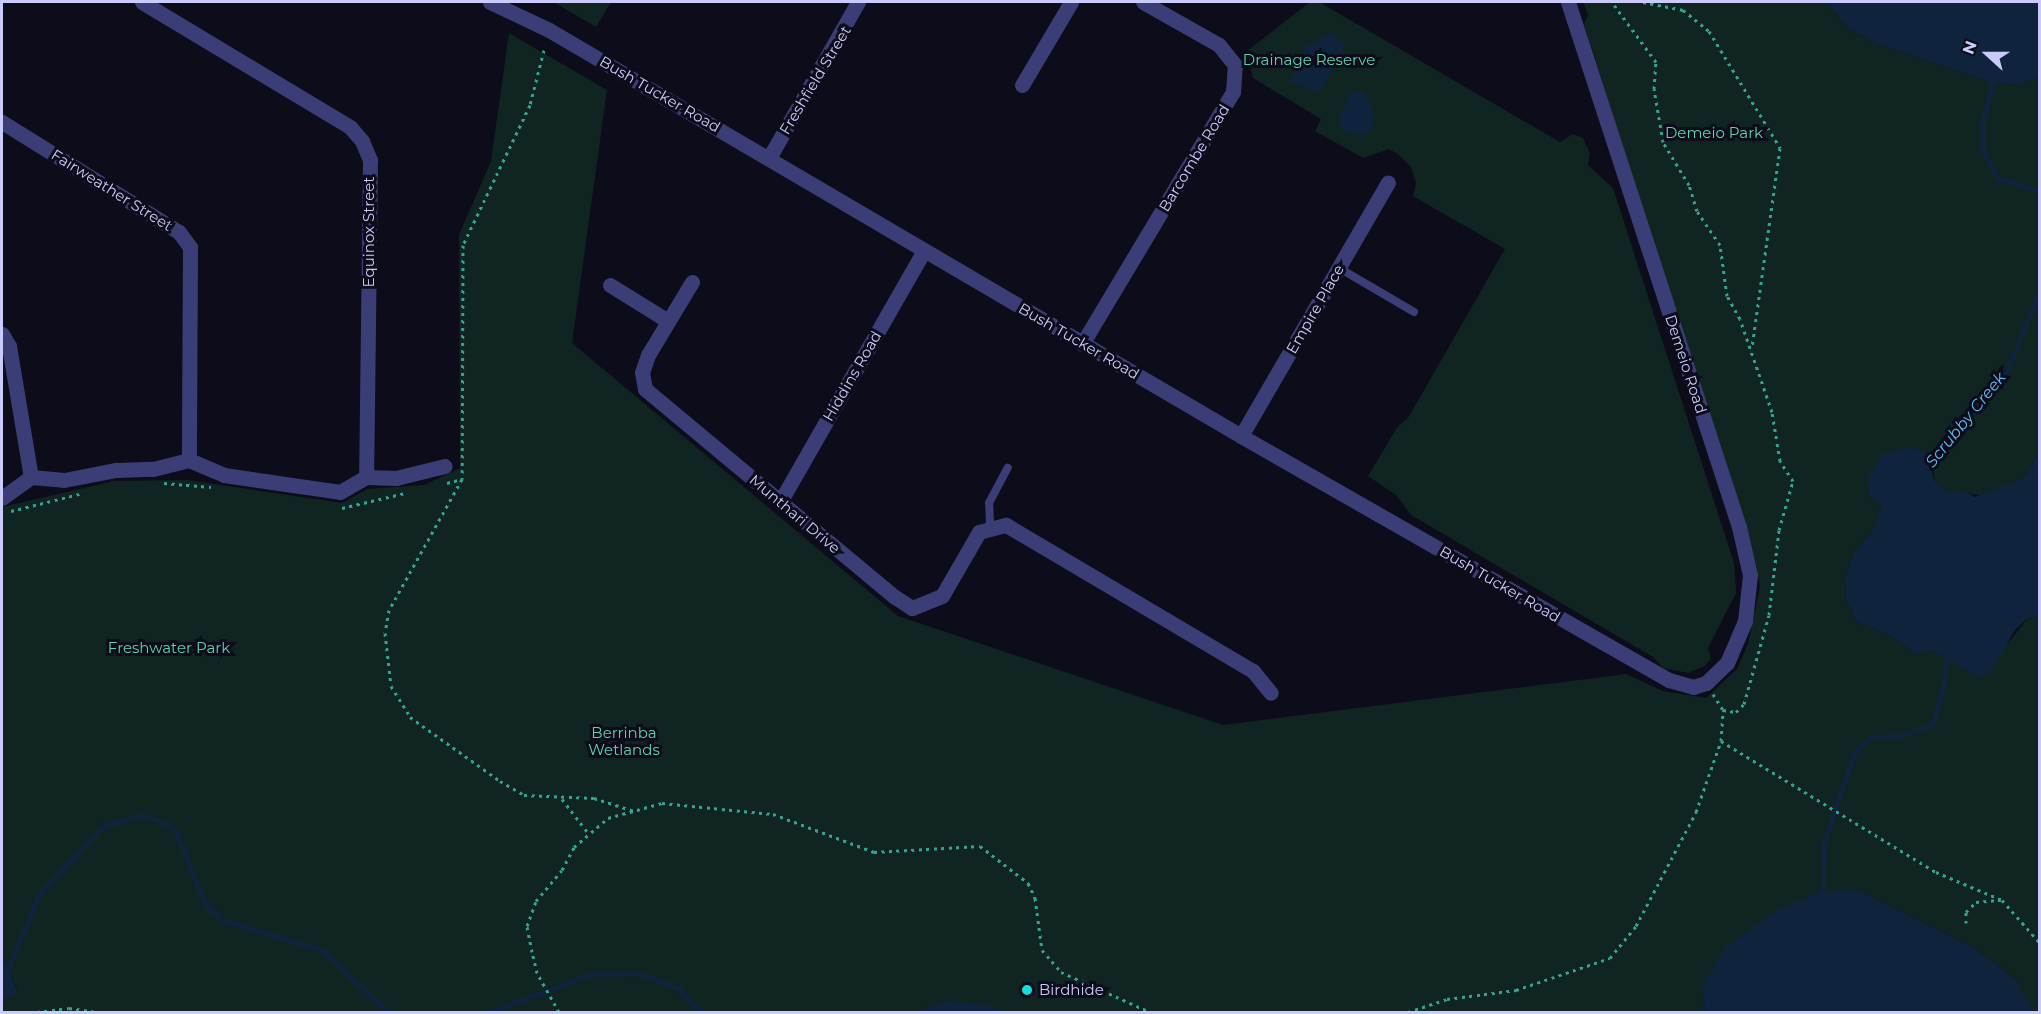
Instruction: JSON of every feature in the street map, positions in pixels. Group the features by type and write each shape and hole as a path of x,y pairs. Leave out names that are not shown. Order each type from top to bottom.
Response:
{"street":[{"name":"Equinox Street","path":"142,2 350,127 362,141 370,160 366,477"},
{"name":"Bush Tucker Road","path":"490,2 549,30 1082,344 1669,680"},
{"name":"Freshfield Street","path":"769,158 858,2"},
{"path":"1022,85 1071,2"},
{"name":"Barcombe Road","path":"1082,344 1233,92 1235,65 1219,45 1143,2"},
{"name":"Demeio Road","path":"1568,2 1739,527 1750,575 1745,621 1727,663 1700,685 1669,680"},
{"name":"Fairweather Street","path":"2,122 179,232 190,247 189,460"},
{"name":"Empire Place","path":"1241,436 1388,182"},
{"name":"Hiddins Road","path":"780,502 924,251"},
{"name":"Munthari Drive","path":"692,282 648,355 642,372 645,389 780,502 912,608 942,596 979,532 990,526"},
{"path":"610,285 668,321"},
{"path":"2,334 9,346 31,477"},
{"path":"31,477 64,480 116,470 153,469 189,460 224,475 340,492 366,477 396,478 445,466"},
{"path":"2,506 31,477"},
{"path":"990,526 1006,525 1253,671 1271,693"}],"lane":[{"path":"1339,268 1414,312"},
{"path":"990,526 989,502 1008,468"}],"path":[{"path":"1408,1012 1447,999 1516,990 1610,958 1636,926 1670,865 1722,741 1723,710 1736,712 1752,685 1769,615 1779,530 1793,481 1780,461 1777,429 1751,349 1727,296 1720,245 1697,211 1689,185 1663,142 1654,89 1656,62 1612,2"},
{"path":"1643,2 1683,10 1709,31 1780,148 1751,349"},
{"path":"544,50 530,105 463,245 462,479 389,610 385,633 391,686 410,717 500,781 525,795 562,799 594,798 634,811"},
{"path":"440,484 462,479"},
{"path":"156,483 221,489"},
{"path":"2,506 94,490"},
{"path":"338,508 409,492"},
{"path":"1722,741 1755,758 1935,872 2002,900 2040,943"},
{"path":"562,799 589,834"},
{"path":"558,1011 537,973 527,926 536,901 562,870 574,847 608,818 662,803 763,812 874,852 980,846 1028,883 1037,909 1042,950 1061,972 1150,1012"},
{"path":"1966,923 1966,912 1976,902 2002,900"},
{"path":"37,1012 69,1008 97,1012"}],"green space":[{"path":"553,2 611,2 596,27"},
{"name":"Drainage Reserve","path":"1310,2 1319,2 1560,142 1573,134 1583,138 1590,153 1588,165 1613,188 1734,563 1736,593 1708,648 1711,658 1705,666 1688,673 1663,668 1653,657 1411,515 1396,495 1368,476 1398,426 1408,418 1505,249 1413,196 1416,184 1411,167 1398,154 1389,149 1363,158 1315,131 1321,119 1253,78 1247,51"},
{"name":"Berrinba Wetlands","path":"1583,2 1827,2 1847,28 1878,44 1993,83 2019,85 2039,76 2039,455 2022,479 1988,496 1946,491 1935,482 1932,459 1869,496 1881,506 1873,530 1852,556 1845,577 1846,601 1857,622 1895,638 1915,654 1933,651 1956,663 2005,647 2028,618 2039,616 2039,1012 2032,1010 2016,980 1977,949 1858,890 1702,987 1705,1012 1003,1012 948,1000 916,1012 2,1012 2,999 18,992 2,953 2,507 114,481 187,480 342,503 367,489 424,485 460,468 459,235 491,161 509,33 607,90 572,343 898,616 1223,725 1626,674 1663,691 1706,698 1737,669 1748,644 1760,587 1757,568 1584,24 1588,15"}],"water":[{"path":"1827,2 2039,2 2039,76 2019,85 1993,83 1878,44 1847,28"},
{"path":"1331,32 1345,45 1323,88 1316,91 1290,82 1307,46"},
{"path":"1358,90 1364,91 1374,115 1372,131 1362,135 1341,130 1338,119 1350,93"},
{"path":"1905,448 1926,451 1935,482 1946,491 1964,491 1975,497 2022,479 2039,455 2039,616 2028,618 2015,630 1991,672 1980,678 1933,651 1915,654 1895,638 1857,622 1846,601 1845,577 1852,556 1873,530 1881,506 1869,496 1868,479 1881,455"},
{"path":"1858,890 1977,949 2016,980 2034,1012 1705,1012 1702,987 1726,947 1777,910 1822,891"},
{"path":"2,953 18,993 2,999"},
{"path":"948,1000 988,1006 1003,1012 916,1012"}],"waterway":[{"name":"Scrubby Creek","path":"1995,77 1983,122 1983,150 1998,178 2040,191"},
{"name":"Scrubby Creek","path":"1930,463 2004,378 2040,290"},
{"name":"Scrubby Creek","path":"1823,896 1824,843 1854,753 1871,737 1900,736 1933,724 1945,679 1946,655"},
{"path":"8,969 39,894 103,826 144,815 175,829 205,903 222,920 322,950 388,1012"},
{"path":"490,1012 591,974 638,973 679,988 701,1012"}],"place":[{"name":"Birdhide","path":"1027,990"}],"park label":[{"name":"Demeio Park","path":"1714,133"},
{"name":"Freshwater Park","path":"169,648"}]}
